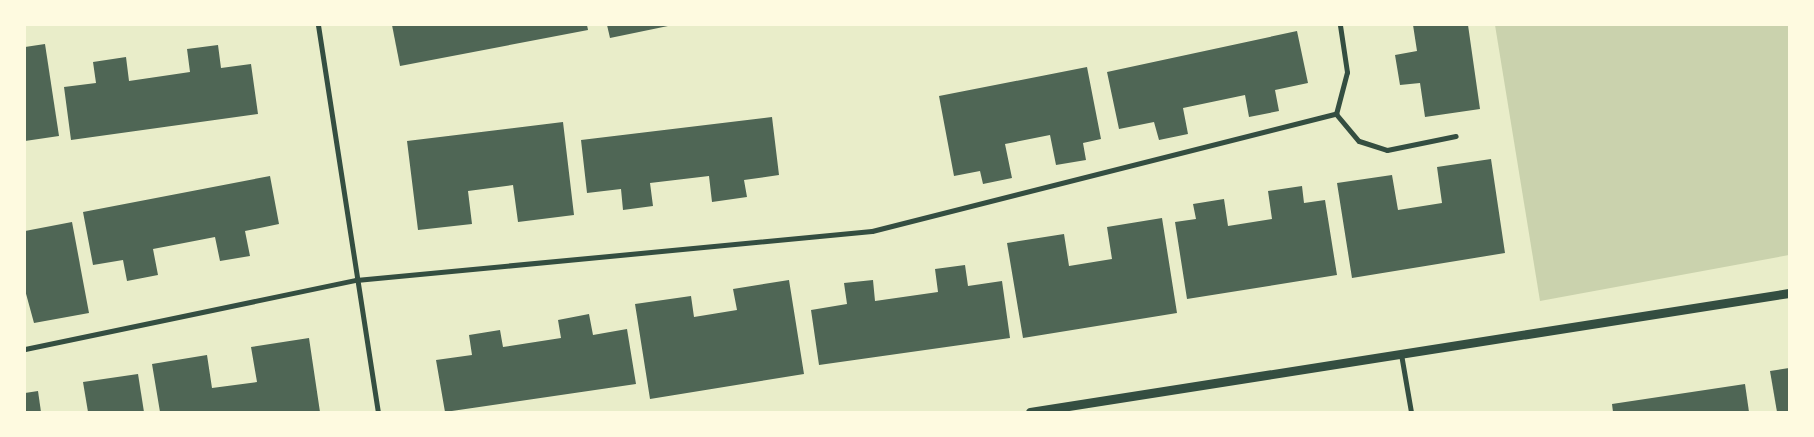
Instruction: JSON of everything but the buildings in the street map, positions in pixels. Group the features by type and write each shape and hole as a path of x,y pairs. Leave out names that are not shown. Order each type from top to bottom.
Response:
{"street":[{"path":"318,25 356,280 378,412"},
{"path":"1336,114 1348,72 1340,25"},
{"path":"25,349 356,280 872,231 1336,114"},
{"path":"1336,114 1359,141 1387,150 1456,136"},
{"path":"1030,412 1789,293"},
{"path":"1401,354 1411,412"}],"green space":[{"path":"1495,25 1789,25 1789,255 1540,301"}]}
